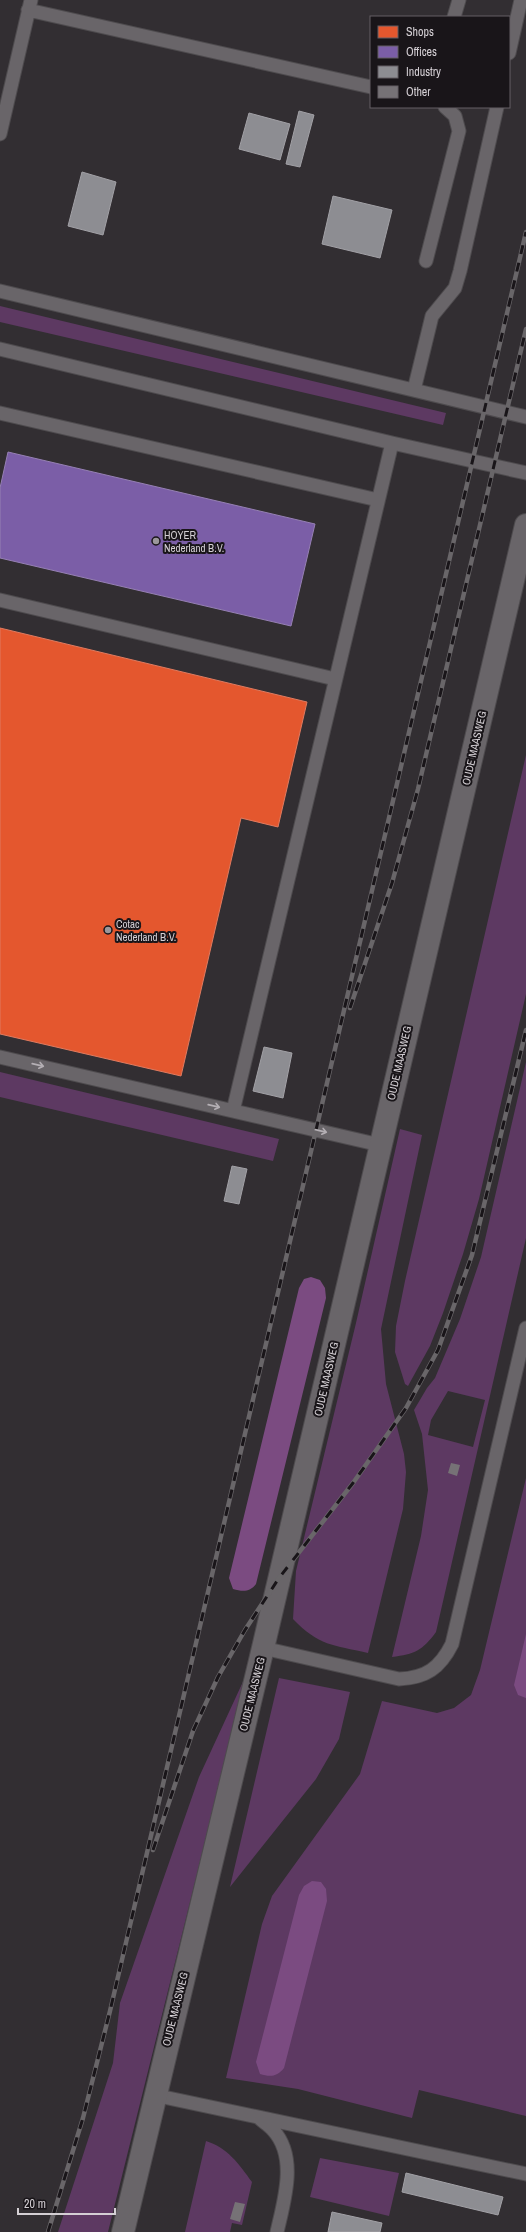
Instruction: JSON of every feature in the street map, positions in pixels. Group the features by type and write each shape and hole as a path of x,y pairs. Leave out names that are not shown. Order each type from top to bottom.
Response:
{"street":[{"name":"OUDE MAASWEG","path":"123,2232 154,2095 263,1648 526,525"}],"lane":[{"path":"454,16 459,0"},
{"path":"510,49 521,0"},
{"path":"0,134 29,5 370,87"},
{"path":"426,261 459,130 455,116 446,108"},
{"path":"414,390 432,316 455,288 497,108"},
{"path":"0,291 526,417"},
{"path":"4,351 526,473"},
{"path":"0,413 378,500"},
{"path":"233,1111 392,442"},
{"path":"0,600 335,679"},
{"path":"0,1057 380,1144"},
{"path":"263,1648 399,1679 413,1678 425,1674 438,1666 445,1658 452,1644 526,1328"},
{"path":"154,2095 526,2174"},
{"path":"258,2117 274,2131 282,2147 286,2162 286,2191 277,2232"}],"shaded area":[{"path":"0,306 446,413 443,425 0,322"},
{"path":"526,755 526,994 479,1199 463,1254 430,1346 408,1386 405,1384 395,1352 396,1326 405,1281"},
{"path":"526,1062 526,1238 436,1632 426,1644 412,1653 392,1657 421,1536 428,1490 422,1434 414,1410 427,1388 435,1378 460,1319 481,1257","holes":["448,1391 485,1400 473,1447 428,1435 431,1420"]},
{"path":"0,1072 279,1139 273,1161 0,1097"},
{"path":"400,1129 422,1135 381,1329 386,1384 404,1454 406,1472 403,1509 368,1653 336,1646 319,1640 302,1628 293,1619 296,1571 356,1323"},
{"path":"311,1277 320,1280 325,1288 326,1298 256,1584 249,1590 237,1590 233,1589 229,1578 299,1288 304,1279"},
{"path":"526,1478 526,2116 419,2090 412,2118 298,2089 226,2078 262,1924 272,1896 360,1774 382,1701 437,1713 454,1708 471,1695 480,1670"},
{"path":"526,1634 526,1698 518,1695 514,1685"},
{"path":"247,1673 108,2232 58,2232 113,2063 120,2003 199,1777"},
{"path":"279,1678 350,1692 339,1739 316,1779 230,1887"},
{"path":"312,1881 321,1882 326,1889 327,1901 284,2068 276,2075 270,2076 260,2074 256,2062 299,1895 304,1886"},
{"path":"206,2141 227,2152 238,2163 252,2182 242,2225 232,2223 230,2232 185,2232"},
{"path":"320,2158 399,2173 389,2216 310,2197"}],"building: Shops":[{"name":"Cotac Nederland B.V.","path":"0,628 307,702 278,827 241,818 181,1076 0,1034"}],"building: Offices":[{"name":"HOYER Nederland B.V.","path":"8,452 315,524 291,626 0,558 0,488"}],"building: Industry":[{"path":"299,111 314,115 300,167 286,164"},
{"path":"249,113 290,124 280,160 239,149"},
{"path":"82,172 116,182 103,235 68,226"},
{"path":"333,196 392,210 380,258 322,244"},
{"path":"264,1047 292,1053 283,1098 253,1091"},
{"path":"232,1166 247,1169 239,1204 224,1201"},
{"path":"406,2173 503,2197 498,2215 402,2192"},
{"path":"332,2212 382,2223 380,2232 328,2232"}],"building: Other":[{"path":"451,1463 460,1465 457,1476 448,1473"},
{"path":"235,2202 245,2204 240,2222 230,2219"}],"railway":[{"path":"48,2232 83,2118 110,2011 526,232"},
{"path":"350,1008 392,883 418,789 526,329"},
{"path":"153,1850 193,1731 218,1677 245,1630 279,1578 353,1483 406,1408 438,1350 472,1255 526,1030"}],"place":[{"name":"HOYER Nederland B.V.","path":"156,541"},
{"name":"Cotac Nederland B.V.","path":"108,930"}]}
